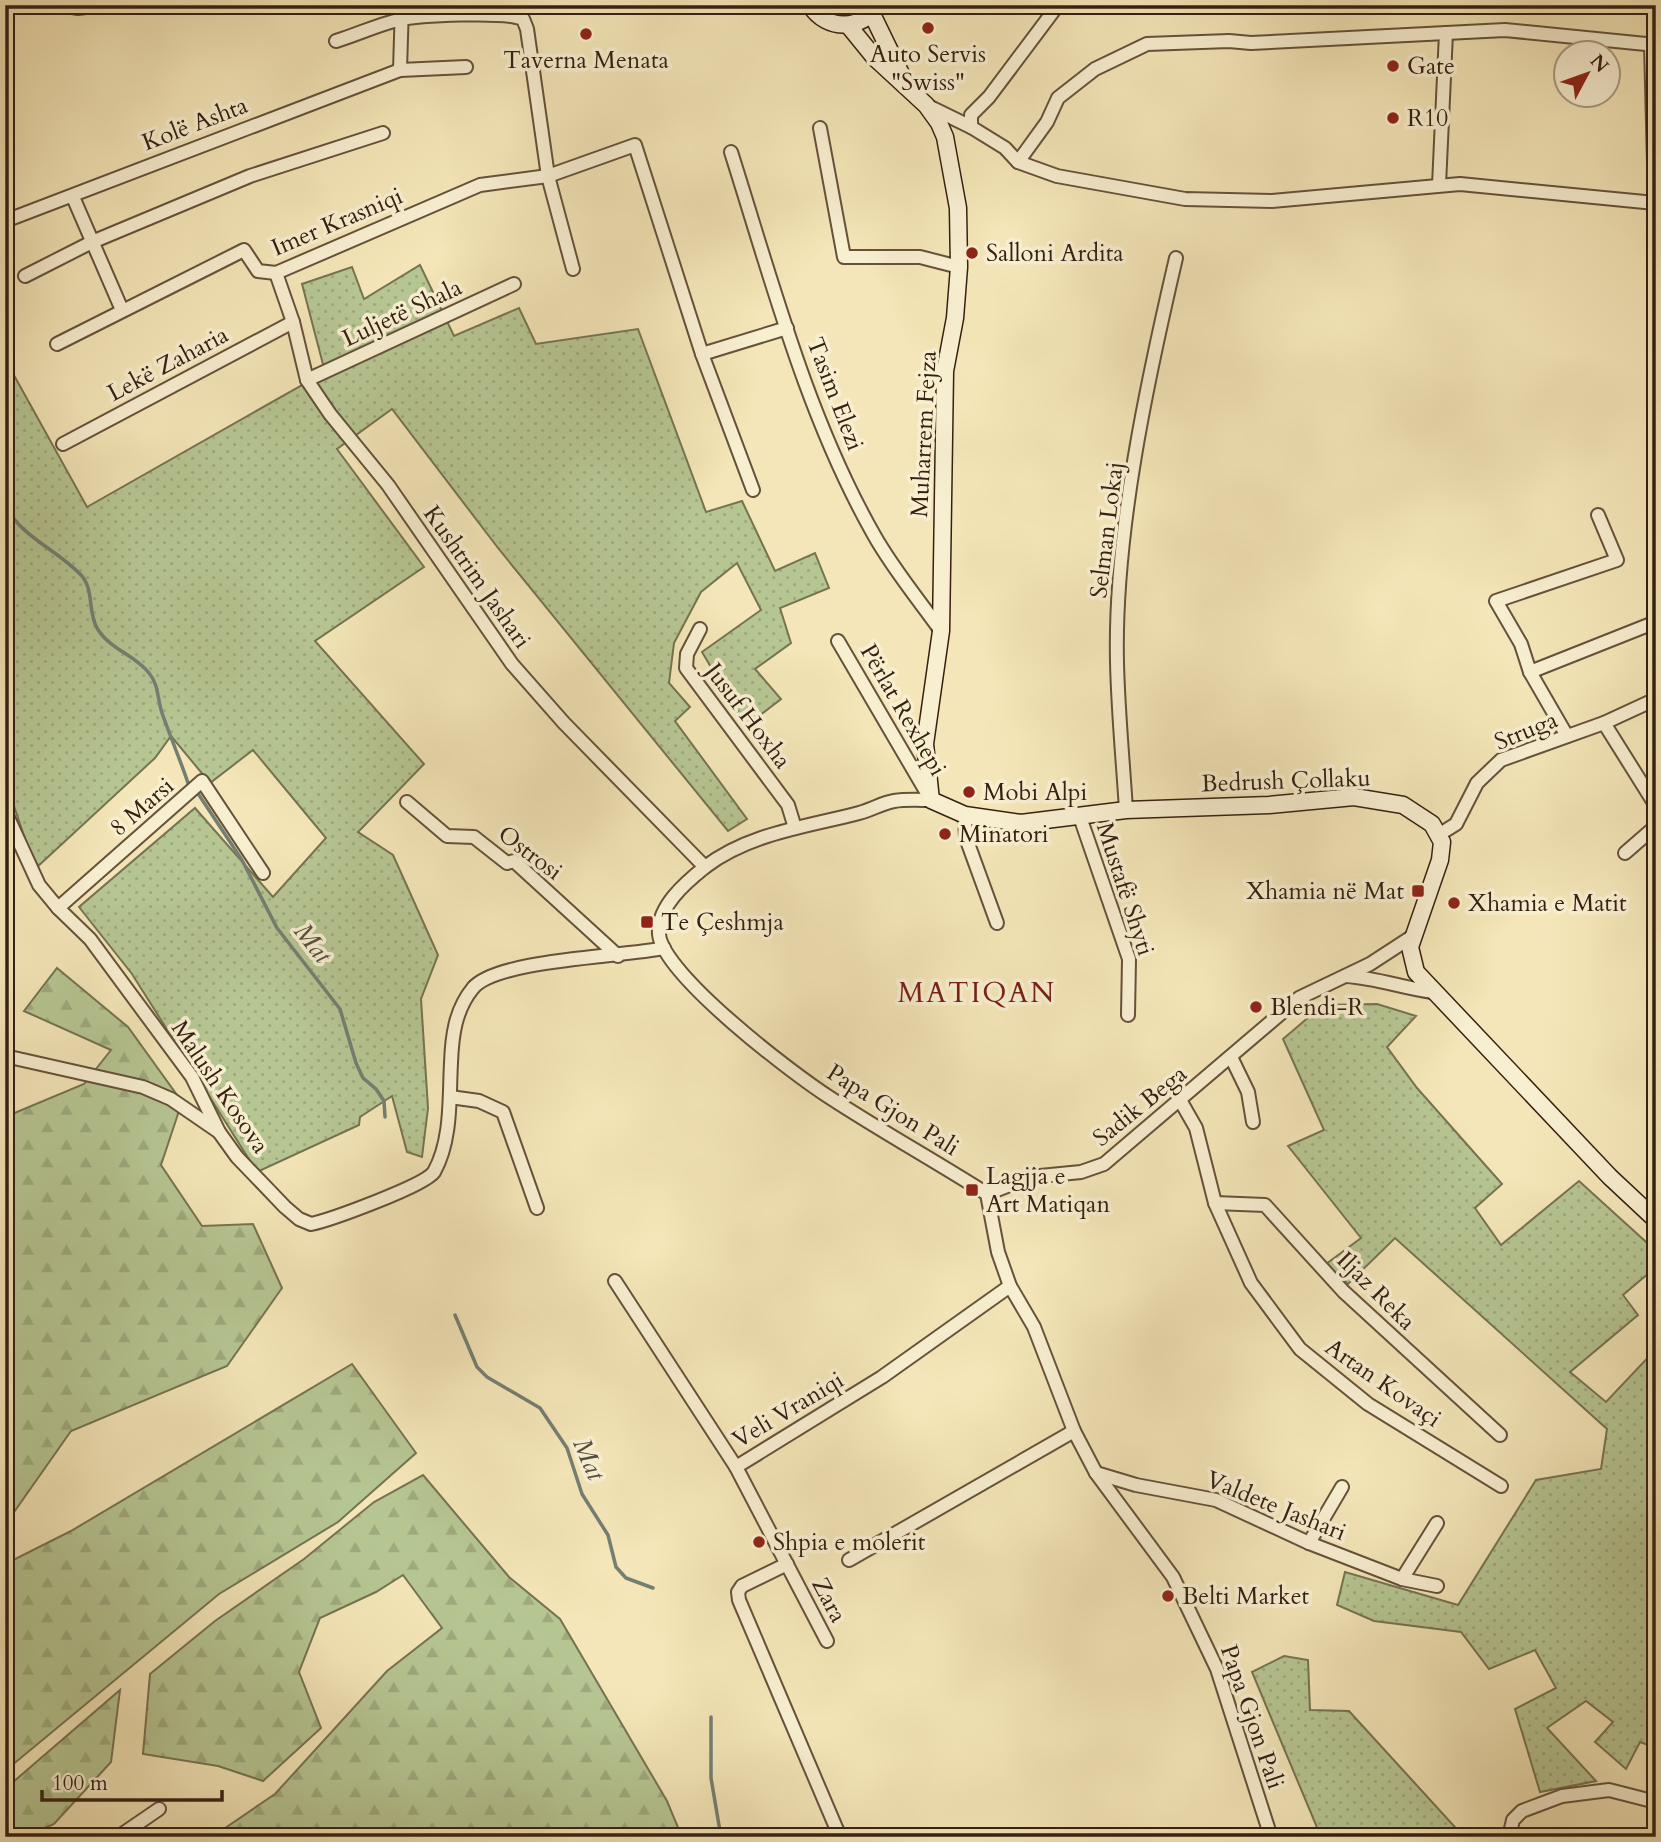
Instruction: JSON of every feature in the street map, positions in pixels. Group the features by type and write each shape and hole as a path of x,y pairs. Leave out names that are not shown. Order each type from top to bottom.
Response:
{"street":[{"path":"60,5 78,8 101,5"},
{"path":"400,69 399,20 402,5"},
{"path":"776,5 802,5"},
{"path":"810,5 828,21 848,25 876,10"},
{"path":"971,127 971,115 989,97 1058,5"},
{"name":"Muharrem Fejza","path":"876,10 906,85"},
{"path":"336,41 399,20 476,15 516,15 523,19 527,29 548,176 573,269"},
{"name":"Muharrem Fejza","path":"848,25 874,57 926,105 945,136 958,208 959,267 955,318 945,371 941,631 925,744 931,800"},
{"path":"926,105 971,127 1005,148 1017,163 1057,176 1111,188 1185,200 1272,201 1439,185 1486,185 1655,203 1653,44 1505,30 1251,43 1147,44 1095,69 1058,98 1047,122 1017,163"},
{"path":"1439,185 1446,33"},
{"name":"Kolë Ashta","path":"5,220 73,197 160,159 400,69 466,67"},
{"path":"820,128 844,257 920,257 959,267"},
{"path":"25,276 92,242 250,176 383,133"},
{"name":"Imer Krasniqi","path":"57,344 244,250 258,271 276,273 480,185 548,176 635,145 702,354"},
{"name":"Tasim Elezi","path":"731,152 787,328 832,448 881,546 941,631"},
{"path":"73,197 122,310"},
{"name":"Selman Lokaj","path":"1126,810 1117,661 1119,588 1127,518 1155,348 1176,258"},
{"name":"Kushtrim Jashari","path":"276,273 293,322 307,380 330,414 388,485 512,664 564,723 705,867"},
{"name":"Luljetë Shala","path":"307,380 514,284"},
{"name":"Lekë Zaharia","path":"63,443 293,322"},
{"path":"753,490 702,354 787,328"},
{"path":"1567,736 1530,672 1521,644 1496,601 1616,560 1598,515"},
{"path":"1530,672 1656,622"},
{"name":"Jusuf Hoxha","path":"700,629 687,654 686,668 788,804 795,828"},
{"name":"Përlat Rexhepi","path":"838,641 931,800"},
{"name":"Struga","path":"1440,834 1456,824 1477,783 1501,760 1604,723 1656,699"},
{"path":"1604,723 1656,806"},
{"name":"8 Marsi","path":"58,908 202,781 263,873"},
{"name":"Bedrush Çollaku","path":"931,800 965,815 1021,823 1126,810 1363,797 1403,805 1425,819 1440,834"},
{"path":"664,948 659,936 661,915 684,886 705,867 731,850 795,828 860,813 892,801 931,800"},
{"name":"Ostrosi","path":"407,802 447,836 474,837 508,863 514,861 618,956"},
{"name":"Malush Kosova","path":"5,811 33,875 58,908 90,939 192,1077 219,1132 237,1157 285,1207 305,1223 316,1223 430,1178 439,1162 450,1097 453,1031 460,1009 475,986 490,976 526,966 664,948"},
{"path":"965,815 966,838 996,923"},
{"name":"Mustafë Shyti","path":"1080,817 1129,959 1128,1015"},
{"path":"1625,853 1656,826"},
{"path":"1440,834 1443,850 1413,936 1411,959 1416,972 1610,1177 1656,1220"},
{"name":"Sadik Bega","path":"987,1194 1030,1177 1080,1172 1104,1164 1299,998 1346,976 1413,936"},
{"name":"Papa Gjon Pali","path":"664,948 691,985 761,1046 827,1096 987,1194 998,1252 1010,1286 1034,1327 1074,1431 1096,1473 1172,1577 1193,1618 1230,1706 1271,1837"},
{"path":"1346,976 1377,978 1399,987 1433,992"},
{"path":"5,1056 143,1087 172,1100 219,1132"},
{"path":"1231,1056 1248,1092 1253,1122"},
{"path":"450,1097 479,1101 503,1112 537,1208"},
{"name":"Artan Kovaçi","path":"1181,1100 1196,1128 1215,1203 1251,1283 1300,1349 1368,1404 1501,1486"},
{"name":"Iljaz Reka","path":"1215,1203 1265,1205 1343,1292 1500,1435"},
{"name":"Veli Vraniqi","path":"615,1282 736,1467 882,1377 1010,1286"},
{"path":"849,1560 1074,1431"},
{"name":"Zara","path":"736,1467 827,1641"},
{"name":"Valdete Jashari","path":"1096,1473 1136,1485 1216,1500 1309,1543 1402,1579 1437,1586"},
{"path":"1309,1543 1342,1487"},
{"path":"1402,1579 1437,1522"},
{"path":"787,1564 742,1586 738,1591 739,1600 840,1837"},
{"path":"1509,1837 1513,1820 1522,1811 1562,1796 1609,1790 1656,1802"},
{"path":"118,1837 159,1809"}],"green space":[{"path":"420,265 454,336 519,308 536,344 638,329 706,512 742,501 775,571 815,553 829,588 780,608 791,643 755,669 781,699 746,726 702,652 761,610 737,563 701,592 674,643 669,683 690,707 675,721 747,819 728,831 498,548 392,409 337,449 424,567 315,641 424,764 358,832 393,855 438,955 421,999 428,1108 422,1157 407,1152 392,1096 360,1117 359,1125 257,1172 132,974 79,907 195,808 273,897 326,838 253,750 210,783 171,736 155,758 35,869 5,779 5,359 87,507 325,372 302,284 352,267 364,299"},
{"path":"57,968 128,1027 182,1102 161,1165 202,1226 253,1224 282,1288 227,1366 71,1431 12,1515 5,1518 5,1117 84,1084 111,1050 24,1011"},
{"path":"1377,1004 1416,1016 1387,1047 1417,1088 1502,1184 1475,1208 1501,1245 1579,1181 1656,1251 1656,1267 1623,1295 1638,1315 1570,1372 1606,1402 1656,1349 1656,1748 1640,1742 1626,1769 1595,1742 1613,1722 1586,1701 1547,1728 1596,1781 1540,1792 1515,1709 1556,1688 1535,1650 1489,1669 1461,1632 1374,1621 1337,1605 1345,1572 1458,1605 1536,1480 1601,1469 1607,1429 1395,1238 1348,1284 1326,1264 1361,1238 1288,1146 1324,1130 1283,1039 1323,1005"},
{"path":"352,1364 416,1453 338,1522 219,1594 5,1771 5,1564 71,1531"},
{"path":"423,1475 509,1577 560,1619 667,1801 682,1837 212,1837 275,1794 387,1671 442,1628 403,1575 376,1592 320,1618 299,1672 321,1728 263,1781 218,1766 143,1754 150,1674 215,1621 304,1559 374,1502"},
{"path":"1284,1656 1308,1660 1310,1710 1349,1711 1464,1837 1321,1837 1252,1672"},
{"path":"120,1690 111,1762 54,1824 25,1837 5,1837 5,1789"}],"waterway":[{"name":"Mat","path":"5,506 21,527 80,574 88,586 97,628 109,642 136,661 152,678 188,783"},
{"name":"Mat","path":"199,795 242,860 277,928 340,1009 356,1063 363,1078 376,1089 384,1101 385,1117"},
{"name":"Mat","path":"455,1315 477,1367 487,1377 540,1408 567,1448 582,1494 608,1535 616,1567 626,1578 653,1588"},
{"name":"Mat","path":"711,1717 711,1778 721,1837"}],"place":[{"name":"Auto Servis \"Swiss\"","path":"928,28"},
{"name":"Taverna Menata","path":"586,34"},
{"name":"Gate","path":"1393,66"},
{"name":"R10","path":"1393,118"},
{"name":"Salloni Ardita","path":"972,253"},
{"name":"Mobi Alpi","path":"969,792"},
{"name":"Minatori","path":"945,834"},
{"name":"Xhamia në Mat","path":"1418,891"},
{"name":"Xhamia e Matit","path":"1454,903"},
{"name":"Te Çeshmja","path":"647,922"},
{"name":"Blendi-R","path":"1256,1007"},
{"name":"Lagjja e Art Matiqan","path":"972,1190"},
{"name":"Shpia e molerit","path":"759,1542"},
{"name":"Belti Market","path":"1168,1596"}],"district":[{"name":"MATIQAN","path":"977,993"}]}
